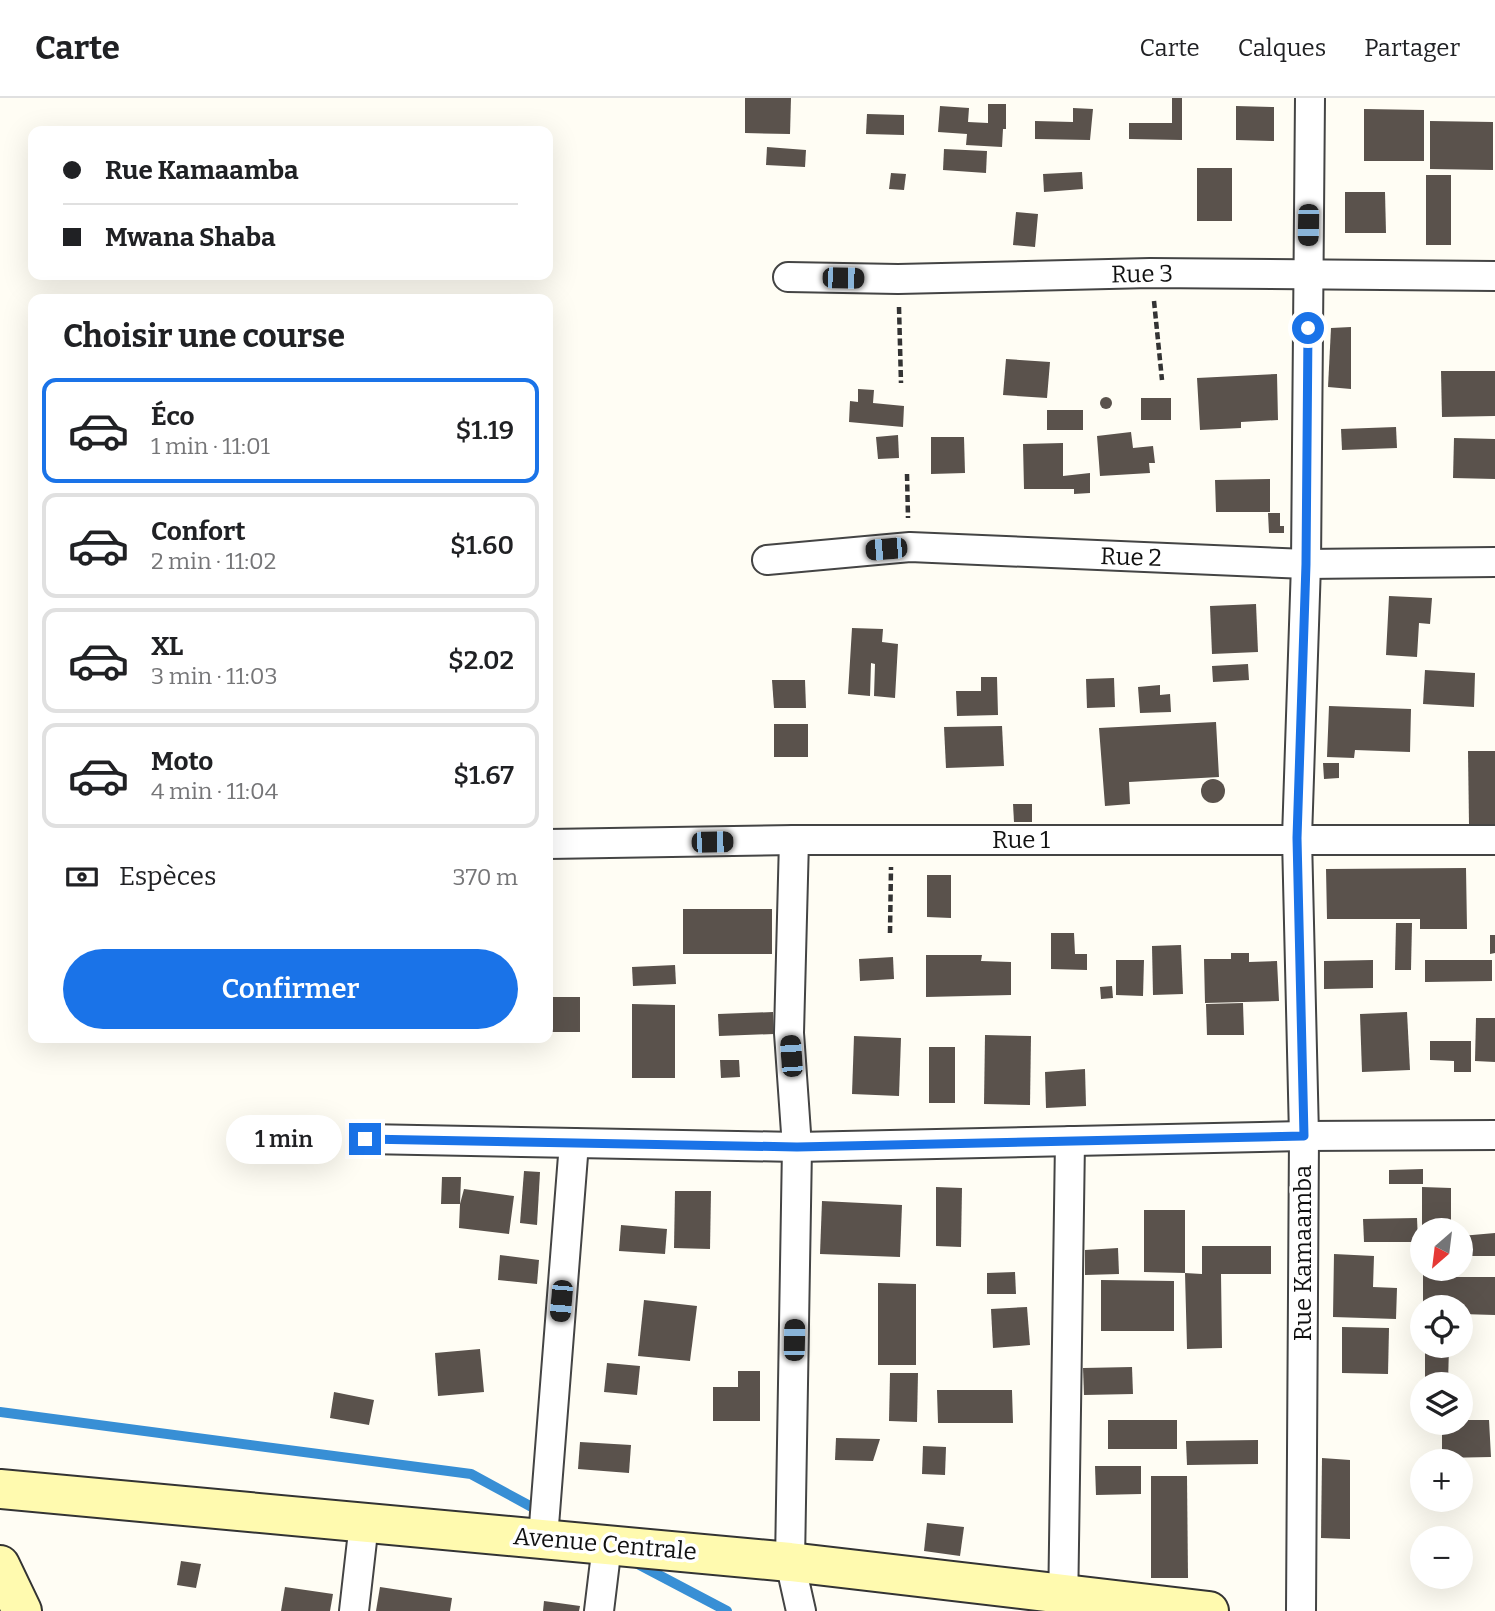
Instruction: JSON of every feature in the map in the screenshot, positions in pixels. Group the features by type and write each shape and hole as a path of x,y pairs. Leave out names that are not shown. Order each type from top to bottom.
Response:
{"street":[{"name":"Rue Kamaamba","path":"1301,1611 1304,1136 1297,838 1306,564 1310,98"},
{"name":"Rue 3","path":"788,277 898,279 1150,273 1495,276"},
{"name":"Rue 2","path":"767,560 910,547 1306,564 1495,562"},
{"name":"Rue 1","path":"553,844 794,840 1495,840"},
{"path":"794,840 789,1034 797,1147 790,1562 802,1611"},
{"path":"365,1139 797,1147 1304,1136 1495,1135"},
{"path":"1064,1603 1070,1141"},
{"path":"543,1538 574,1143"},
{"name":"Avenue Centrale","path":"0,1489 790,1562 1064,1603 1209,1611"},
{"path":"354,1611 364,1523"},
{"path":"599,1611 607,1545"},
{"path":"0,1565 22,1611"}],"path":[{"path":"1150,273 1162,380"},
{"path":"898,279 901,383"},
{"path":"907,474 910,547"},
{"path":"890,933 891,840"}],"building":[{"path":"745,98 791,98 790,134 745,133"},
{"path":"1172,98 1182,98 1182,140 1129,139 1129,123 1172,123"},
{"path":"988,104 1006,104 1006,129 1003,129 1002,147 966,145 967,134 938,132 940,106 969,108 968,122 988,123"},
{"path":"1236,106 1274,107 1274,141 1236,140"},
{"path":"1073,108 1093,109 1090,140 1035,139 1035,121 1073,122"},
{"path":"1364,109 1424,110 1424,161 1364,161"},
{"path":"867,114 904,115 904,135 866,134"},
{"path":"1430,121 1493,122 1493,170 1430,169"},
{"path":"767,147 806,150 805,167 766,165"},
{"path":"944,149 987,151 986,173 943,170"},
{"path":"1197,168 1232,168 1232,221 1197,221"},
{"path":"1082,172 1083,189 1044,192 1043,174"},
{"path":"891,173 906,174 904,190 889,189"},
{"path":"1426,175 1451,175 1451,245 1426,245"},
{"path":"1345,192 1385,192 1386,233 1345,233"},
{"path":"1016,212 1038,214 1035,247 1013,245"},
{"path":"1351,327 1351,389 1328,387 1331,328"},
{"path":"1006,359 1050,362 1047,398 1003,395"},
{"path":"1441,371 1495,371 1495,416 1442,417"},
{"path":"1277,374 1278,420 1241,422 1241,428 1200,430 1197,378"},
{"path":"858,389 874,390 873,403 904,406 903,427 849,422 850,401 858,402"},
{"path":"1106,397 1112,403 1106,409 1100,403"},
{"path":"1141,398 1171,398 1171,420 1141,420"},
{"path":"1047,410 1083,410 1083,430 1047,430"},
{"path":"1396,427 1397,448 1342,450 1341,429"},
{"path":"1131,432 1133,448 1153,446 1155,463 1149,463 1150,473 1100,476 1097,436"},
{"path":"898,435 899,458 878,459 876,437"},
{"path":"931,437 964,437 965,473 931,474"},
{"path":"1454,438 1495,439 1495,479 1453,478"},
{"path":"1063,443 1063,476 1090,473 1090,493 1074,494 1074,489 1024,489 1023,444"},
{"path":"1270,479 1270,512 1216,512 1215,480"},
{"path":"1268,513 1280,513 1280,526 1284,526 1284,533 1269,533"},
{"path":"1389,596 1432,598 1430,624 1419,623 1417,657 1386,655"},
{"path":"1256,604 1258,652 1212,654 1210,606"},
{"path":"852,628 883,629 882,642 898,644 895,698 874,696 875,664 871,663 870,696 848,694"},
{"path":"1248,664 1249,680 1213,682 1212,666"},
{"path":"1425,670 1475,673 1474,707 1423,704"},
{"path":"981,677 997,677 998,715 957,716 956,691 981,691"},
{"path":"1114,678 1115,707 1087,708 1086,679"},
{"path":"772,680 805,680 806,708 774,708"},
{"path":"1160,685 1160,695 1170,694 1171,712 1140,713 1138,687"},
{"path":"1329,706 1411,709 1410,752 1355,750 1354,758 1327,757"},
{"path":"1216,722 1219,777 1129,782 1130,804 1105,806 1099,728"},
{"path":"774,724 808,724 808,757 774,757"},
{"path":"1002,726 1004,766 946,768 944,727"},
{"path":"1468,751 1495,751 1495,824 1469,824"},
{"path":"1323,763 1339,763 1339,778 1324,779"},
{"path":"1213,779 1221,783 1225,791 1221,799 1213,803 1205,799 1201,791 1205,783"},
{"path":"1013,804 1032,804 1032,822 1014,822"},
{"path":"1466,868 1467,929 1420,929 1420,919 1327,919 1326,869"},
{"path":"927,875 951,875 951,918 927,917"},
{"path":"683,909 772,909 772,954 683,954"},
{"path":"1396,923 1412,923 1411,970 1395,970"},
{"path":"1051,933 1074,933 1075,954 1087,954 1087,970 1051,969"},
{"path":"1490,935 1495,935 1495,953 1490,954"},
{"path":"1181,945 1183,994 1153,995 1152,946"},
{"path":"1231,953 1249,953 1249,962 1277,961 1279,1001 1205,1003 1204,959 1231,959"},
{"path":"926,955 982,955 981,961 1011,962 1011,995 926,997"},
{"path":"893,957 894,979 860,981 859,959"},
{"path":"1116,960 1144,960 1143,996 1116,995"},
{"path":"1373,960 1373,988 1324,989 1324,961"},
{"path":"1425,960 1492,960 1492,981 1425,982"},
{"path":"675,965 676,984 633,986 632,967"},
{"path":"1112,986 1113,998 1101,999 1100,987"},
{"path":"553,997 580,997 580,1032 553,1032"},
{"path":"1243,1003 1244,1035 1207,1035 1206,1004"},
{"path":"632,1004 675,1005 675,1078 632,1078"},
{"path":"773,1012 774,1034 719,1036 718,1014"},
{"path":"1407,1012 1410,1070 1362,1072 1360,1014"},
{"path":"1476,1018 1495,1018 1495,1062 1475,1061"},
{"path":"985,1035 1031,1036 1030,1105 984,1104"},
{"path":"854,1036 901,1038 899,1096 852,1094"},
{"path":"1430,1041 1471,1041 1471,1072 1454,1072 1454,1061 1430,1060"},
{"path":"929,1047 955,1047 955,1103 929,1103"},
{"path":"720,1060 739,1060 740,1077 721,1078"},
{"path":"1085,1069 1086,1106 1046,1108 1045,1072"},
{"path":"1423,1169 1423,1184 1389,1184 1389,1170"},
{"path":"524,1171 540,1172 537,1225 520,1223"},
{"path":"442,1177 461,1177 460,1204 441,1204"},
{"path":"936,1187 962,1188 961,1247 936,1246"},
{"path":"1422,1187 1451,1188 1451,1218 1422,1218"},
{"path":"464,1189 514,1196 509,1234 459,1228"},
{"path":"675,1191 711,1191 710,1249 674,1248"},
{"path":"822,1201 902,1205 900,1257 820,1254"},
{"path":"1144,1210 1185,1210 1185,1273 1144,1272"},
{"path":"1410,1218 1410,1242 1364,1242 1363,1219"},
{"path":"621,1225 667,1229 665,1254 619,1251"},
{"path":"1495,1233 1495,1256 1474,1256 1474,1235"},
{"path":"1202,1246 1271,1246 1271,1274 1221,1274 1222,1348 1187,1349 1185,1273 1202,1274"},
{"path":"1118,1248 1119,1274 1085,1275 1085,1250"},
{"path":"1334,1254 1374,1256 1373,1287 1397,1288 1396,1319 1333,1317"},
{"path":"500,1255 539,1260 537,1284 498,1280"},
{"path":"1015,1272 1016,1294 987,1294 987,1273"},
{"path":"1474,1277 1495,1277 1495,1315 1473,1314 1473,1295 1423,1295 1423,1281 1474,1281"},
{"path":"1101,1280 1174,1281 1174,1331 1101,1331"},
{"path":"878,1283 916,1284 916,1365 878,1365"},
{"path":"644,1300 697,1306 690,1361 638,1356"},
{"path":"1027,1307 1030,1345 993,1348 991,1309"},
{"path":"1342,1327 1389,1328 1388,1374 1342,1373"},
{"path":"480,1349 484,1392 438,1396 435,1353"},
{"path":"1425,1358 1449,1358 1448,1372 1425,1372"},
{"path":"607,1363 640,1366 637,1395 604,1392"},
{"path":"1132,1367 1133,1394 1084,1395 1083,1368"},
{"path":"738,1371 760,1371 760,1421 713,1421 713,1387 738,1387"},
{"path":"890,1373 918,1373 917,1422 889,1421"},
{"path":"937,1390 1012,1390 1013,1423 938,1423"},
{"path":"334,1392 374,1400 369,1425 330,1418"},
{"path":"1108,1420 1177,1420 1177,1449 1108,1449"},
{"path":"1473,1420 1489,1420 1491,1457 1473,1457 1473,1449 1442,1449 1442,1435 1473,1435"},
{"path":"836,1438 880,1439 873,1461 835,1460"},
{"path":"1258,1440 1258,1464 1187,1465 1186,1441"},
{"path":"580,1442 631,1445 629,1473 578,1469"},
{"path":"923,1446 946,1447 945,1475 922,1474"},
{"path":"1322,1458 1350,1460 1350,1539 1321,1538"},
{"path":"1095,1466 1141,1466 1141,1494 1096,1495"},
{"path":"1151,1476 1187,1476 1188,1578 1151,1578"},
{"path":"927,1523 964,1527 960,1556 924,1551"},
{"path":"181,1561 201,1564 196,1588 177,1585"},
{"path":"285,1587 333,1594 330,1611 281,1611"},
{"path":"380,1587 452,1598 450,1611 376,1611"},
{"path":"544,1601 580,1606 579,1611 543,1611"}],"waterway":[{"path":"0,1412 471,1474 541,1512"},
{"path":"634,1562 727,1611"}],"route":[{"path":"365,1139 797,1147 1304,1136 1297,838 1306,564 1308,328"}]}
